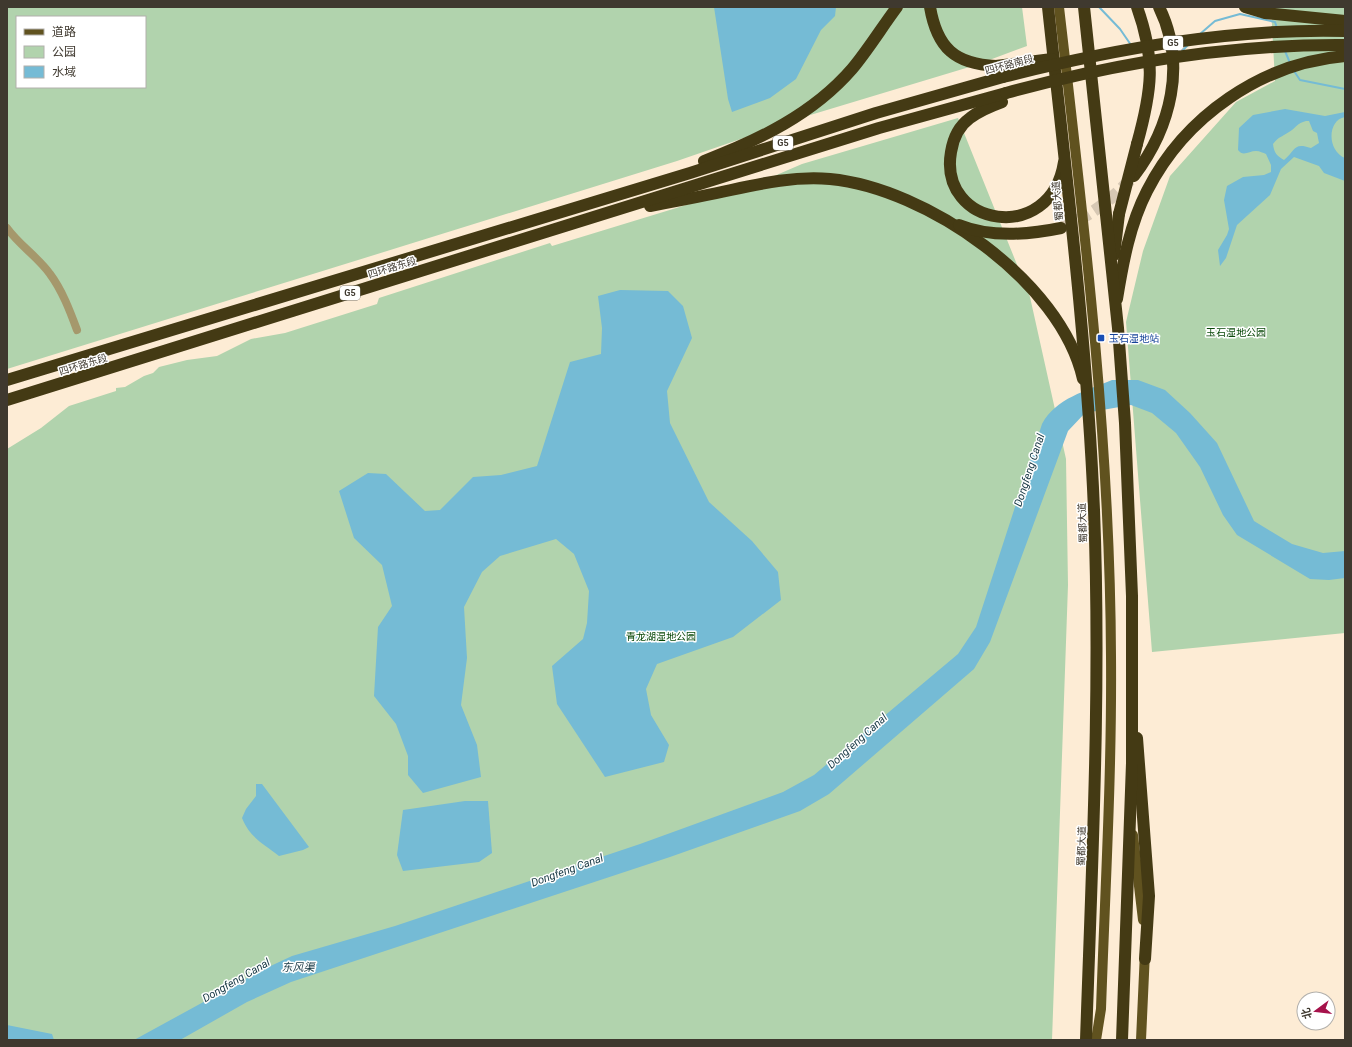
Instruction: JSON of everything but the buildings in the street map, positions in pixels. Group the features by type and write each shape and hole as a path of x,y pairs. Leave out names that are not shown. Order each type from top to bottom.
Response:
{"highway":[{"path":"689,170 769,133 799,116 827,94 852,68 897,7"},
{"path":"930,7 937,34 946,47 966,62 996,66 1105,54"},
{"name":"蜀都大道","path":"1048,7 1074,241 1090,427 1094,508 1097,614 1097,721 1086,1040"},
{"path":"1051,7 1087,358 1099,432 1102,637 1099,806 1090,995 1083,1040"},
{"path":"1084,7 1118,328 1125,423 1131,574 1132,763 1122,1040"},
{"path":"1137,7 1149,49 1151,72 1146,106 1119,214 1114,241 1114,266 1117,299 1118,356 1134,600 1136,718 1149,896 1145,959"},
{"path":"1134,176 1147,159 1158,139 1169,108 1174,79 1173,48 1165,20 1159,7"},
{"path":"1245,7 1265,13 1345,21"},
{"name":"四环路南段","path":"689,170 876,113 1003,77 1105,54 1254,33 1305,30 1345,31"},
{"name":"G5","path":"695,192 879,128 1004,97 1066,77 1141,63 1202,54 1320,45 1345,45"},
{"path":"1117,299 1123,262 1133,226 1147,191 1164,162 1182,139 1200,120 1220,104 1247,86 1281,72 1331,57 1345,56"},
{"path":"1004,97 969,119 959,129 952,146 949,162 952,178 958,192 968,204 982,213 1008,218 1024,215 1038,208 1049,199 1058,185 1066,149"},
{"name":"四环路东段","path":"7,380 591,203 689,170"},
{"path":"695,192 794,178 829,179 860,184 888,192 941,218 979,242 1012,269 1052,313 1087,358"},
{"name":"四环路东段","path":"10,400 594,217 695,192"},
{"path":"941,218 981,231 1008,234 1036,233 1061,228"}],"main road":[{"path":"1059,7 1087,358 1099,432 1112,656 1101,1009 1096,1040"},
{"path":"1079,7 1118,356"},
{"path":"1141,1040 1145,959"}],"street":[{"path":"7,228 15,239 50,274 69,308 77,330"}],"green space":[{"path":"7,7 1022,7 1027,46 976,65 807,116 677,161 7,369"},
{"name":"玉石湿地公园","path":"1271,7 1345,7 1345,633 1152,652 1126,322 1143,251 1170,176 1236,102 1275,81"},
{"name":"青龙湖湿地公园","path":"958,118 1030,297 1066,459 1068,585 1052,1040 7,1040 7,449 41,428 69,406 116,391 116,388 125,387 144,376 153,373 159,367 187,360 217,356 251,339 285,333 377,304 379,298 550,243 552,246 758,183 802,164"}],"water":[{"path":"714,7 836,7 835,16 821,30 796,79 770,98 732,112 728,99"},
{"path":"1285,109 1325,116 1345,112 1345,117 1339,119 1332,129 1332,143 1339,154 1345,158 1345,181 1324,173 1319,166 1294,157 1281,169 1270,195 1237,225 1226,258 1220,266 1218,250 1229,229 1224,200 1227,186 1243,177 1264,175 1271,172 1271,165 1266,154 1256,151 1242,153 1238,150 1239,128 1253,115","holes":["1309,121 1313,131 1317,133 1319,143 1311,148 1305,146 1295,148 1284,160 1279,157 1274,150 1273,144 1275,141 1301,123"]},
{"path":"620,290 668,291 683,306 692,338 667,391 670,423 709,502 752,541 778,572 781,600 733,637 657,664 646,689 651,715 669,745 664,762 605,777 557,704 552,666 583,639 587,623 589,591 574,554 556,539 500,556 482,572 464,607 467,658 461,705 477,745 481,777 423,793 408,775 408,756 396,724 374,696 378,627 392,606 382,565 354,538 339,491 368,473 386,474 425,511 440,510 473,477 501,475 537,466 570,362 601,354 602,328 598,296"},
{"path":"1112,380 1138,380 1165,390 1190,413 1217,443 1254,521 1292,544 1323,553 1345,551 1345,578 1329,580 1310,579 1237,535 1223,515 1200,467 1176,433 1152,413 1131,405 1085,413 1068,431 990,642 974,669 829,794 800,811 670,857 291,982 247,1002 180,1040 134,1040 262,970 292,956 395,926 640,844 783,792 814,775 958,654 976,627 1042,424 1055,408 1072,396"},
{"path":"256,784 262,784 309,847 279,856 249,831 242,818 246,809 256,796"},
{"path":"465,801 488,801 492,853 479,862 403,871 397,855 403,810"},
{"path":"7,1025 52,1034 54,1040 7,1040"}],"waterway":[{"path":"1099,7 1120,29 1131,45"},
{"path":"1200,34 1215,21 1240,14 1275,22 1277,28"},
{"path":"1182,51 1188,45"},
{"path":"1285,51 1290,63"},
{"path":"1294,71 1300,80 1345,89"}],"tunnel":[{"path":"1062,227 1099,208 1130,180"}],"place":[{"name":"玉石湿地站","path":"1101,338"}],"water label":[{"name":"Dongfeng Canal","path":"1029,470"},
{"name":"Dongfeng Canal","path":"857,741"},
{"name":"Dongfeng Canal","path":"567,870"},
{"name":"东风渠","path":"298,967"},
{"name":"Dongfeng Canal","path":"236,980"}]}
